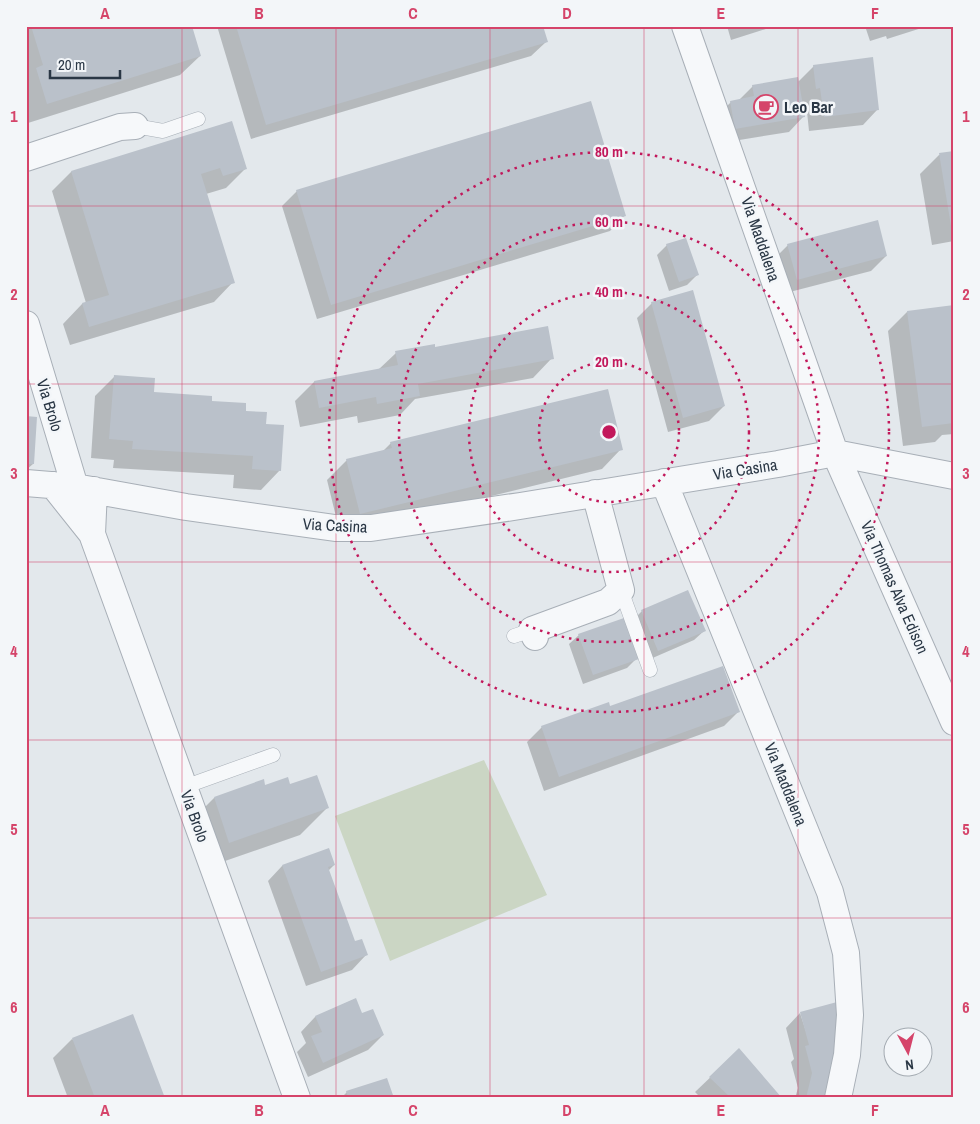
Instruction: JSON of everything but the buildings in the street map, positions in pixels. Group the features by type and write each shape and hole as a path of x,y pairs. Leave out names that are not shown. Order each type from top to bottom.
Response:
{"street":[{"name":"Via Maddalena","path":"686,26 835,453"},
{"path":"26,158 120,127 135,126"},
{"name":"Via Brolo","path":"26,324 74,487 297,1098"},
{"path":"835,453 954,476"},
{"name":"Via Casina","path":"26,484 74,487 186,507 335,528 371,528 778,464 835,453"},
{"name":"Via Thomas Alva Edison","path":"835,453 954,722"},
{"name":"Via Maddalena","path":"664,482 830,892 846,953 850,1015 847,1055 838,1098"},
{"name":"Via Brolo","path":"74,487 92,534"},
{"path":"530,639 608,602 620,590 595,493"}],"lane":[{"path":"135,126 163,131 198,119"},
{"path":"620,590 650,670"},
{"path":"184,787 273,755"}],"green space":[{"path":"484,760 547,895 390,961 335,816"}],"place":[{"name":"Leo Bar","path":"766,107"}]}
